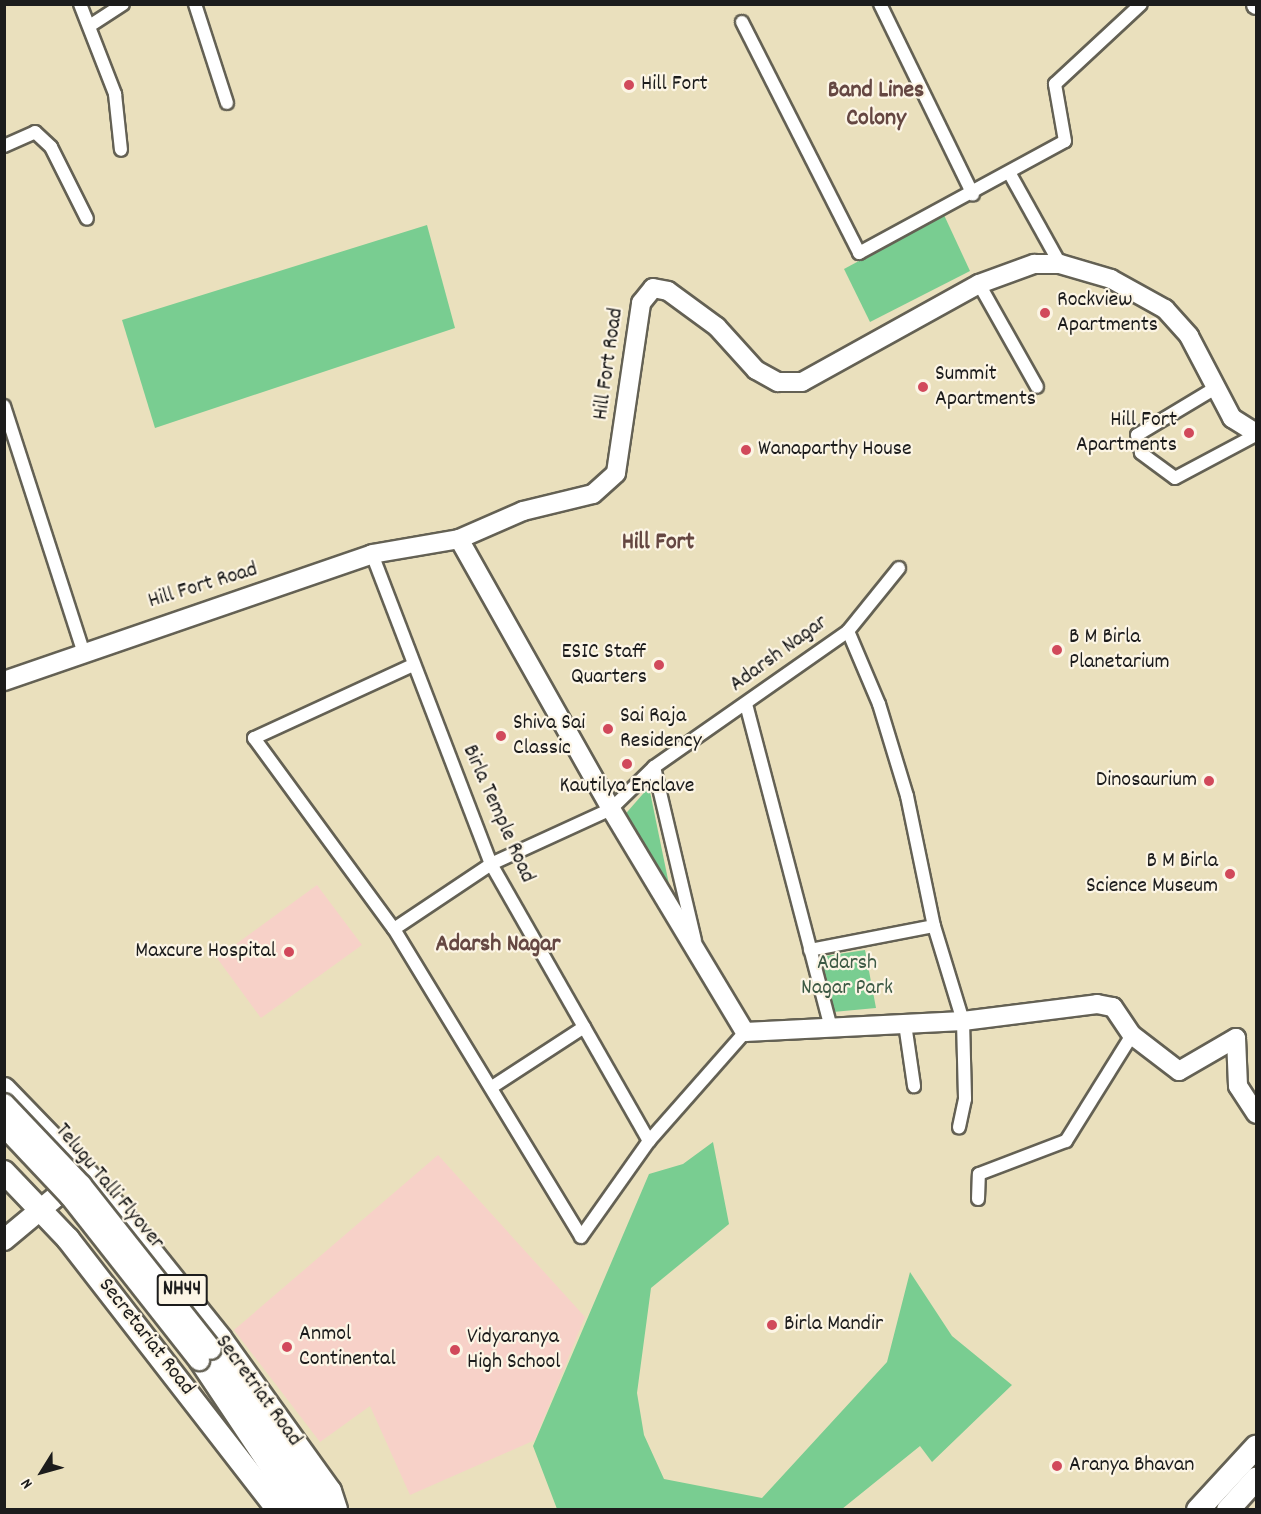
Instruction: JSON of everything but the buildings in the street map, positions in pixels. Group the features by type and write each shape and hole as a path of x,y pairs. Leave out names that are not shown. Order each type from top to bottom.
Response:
{"highway":[{"name":"Secretriat Road","path":"4,1089 85,1172 220,1338 330,1491 336,1509"},
{"name":"Secretariat Road","path":"4,1172 42,1209 278,1509"},
{"path":"1198,1509 1257,1447"},
{"path":"1228,1509 1257,1479"}],"main road":[{"name":"Hill Fort Road","path":"4,681 83,651 372,554 459,539 523,511 593,494 616,473 641,303 652,288 668,291 717,327 756,370 778,382 790,382 844,363 979,284 1034,264 1060,264 1111,279 1166,309 1189,336 1232,418 1257,434"},
{"path":"459,539 611,809 745,1032 963,1021 1097,1004 1113,1007 1132,1035 1179,1071 1236,1038 1238,1086 1257,1114"},
{"name":"Telugu Talli Flyover","path":"4,1104 81,1185 320,1509"},
{"name":"Telugu Talli Flyover","path":"4,1126 70,1196 205,1355 299,1509"},
{"path":"4,1239 85,1172"}],"street":[{"path":"80,4 91,25 115,94 121,150"},
{"path":"91,25 123,4"},
{"path":"195,4 228,104"},
{"path":"880,4 973,195"},
{"path":"742,22 856,252 973,195 1065,141 1055,84 1141,4"},
{"path":"4,146 35,132 51,147 87,219"},
{"path":"1010,174 1060,264"},
{"path":"979,284 1038,387"},
{"path":"1217,387 1137,435 1141,453 1175,478 1257,434"},
{"path":"4,406 83,651"},
{"name":"Birla Temple Road","path":"372,554 413,665 492,864 649,1141"},
{"path":"848,631 898,568"},
{"name":"Adarsh Nagar","path":"394,929 492,864 611,809 654,767 848,631 879,704 907,796 934,926 963,1021 965,1100 959,1127"},
{"path":"413,665 254,738 394,929 492,1087 581,1238 649,1141 745,1032"},
{"path":"746,704 831,1029"},
{"path":"654,767 698,953"},
{"path":"810,950 934,926"},
{"path":"905,1024 914,1086"},
{"path":"492,1087 584,1027"},
{"path":"978,1199 979,1174 1066,1140 1132,1035"}],"shaded area":[{"name":"Maxcure Hospital","path":"317,885 362,945 261,1018 217,958"},
{"name":"Vidyaranya High School","path":"438,1155 585,1317 535,1440 410,1495 370,1406 320,1442 234,1330"}],"green space":[{"path":"944,215 970,271 870,322 844,269"},
{"path":"427,225 455,328 155,428 122,320"},
{"path":"649,787 672,899 621,819"},
{"name":"Adarsh Nagar Park","path":"865,950 876,1008 833,1012 819,957"},
{"path":"713,1142 729,1224 651,1288 637,1393 644,1435 664,1479 762,1498 887,1362 910,1272 952,1336 1012,1385 932,1462 920,1446 842,1509 557,1509 533,1446 649,1174 683,1164"}],"place":[{"name":"Hill Fort","path":"629,85"},
{"name":"Rockview Apartments","path":"1045,313"},
{"name":"Summit Apartments","path":"923,387"},
{"name":"Hill Fort Apartments","path":"1189,433"},
{"name":"Wanaparthy House","path":"746,450"},
{"name":"B M Birla Planetarium","path":"1057,650"},
{"name":"ESIC Staff Quarters","path":"659,665"},
{"name":"Sai Raja Residency","path":"608,729"},
{"name":"Shiva Sai Classic","path":"501,736"},
{"name":"Kautilya Enclave","path":"627,764"},
{"name":"Dinosaurium","path":"1209,781"},
{"name":"B M Birla Science Museum","path":"1230,874"},
{"name":"Maxcure Hospital","path":"289,952"},
{"name":"Birla Mandir","path":"772,1325"},
{"name":"Anmol Continental","path":"287,1347"},
{"name":"Vidyaranya High School","path":"455,1350"},
{"name":"Aranya Bhavan","path":"1057,1466"}],"district":[{"name":"Band Lines Colony","path":"876,106"},
{"name":"Hill Fort","path":"658,544"},
{"name":"Adarsh Nagar","path":"498,946"}]}
